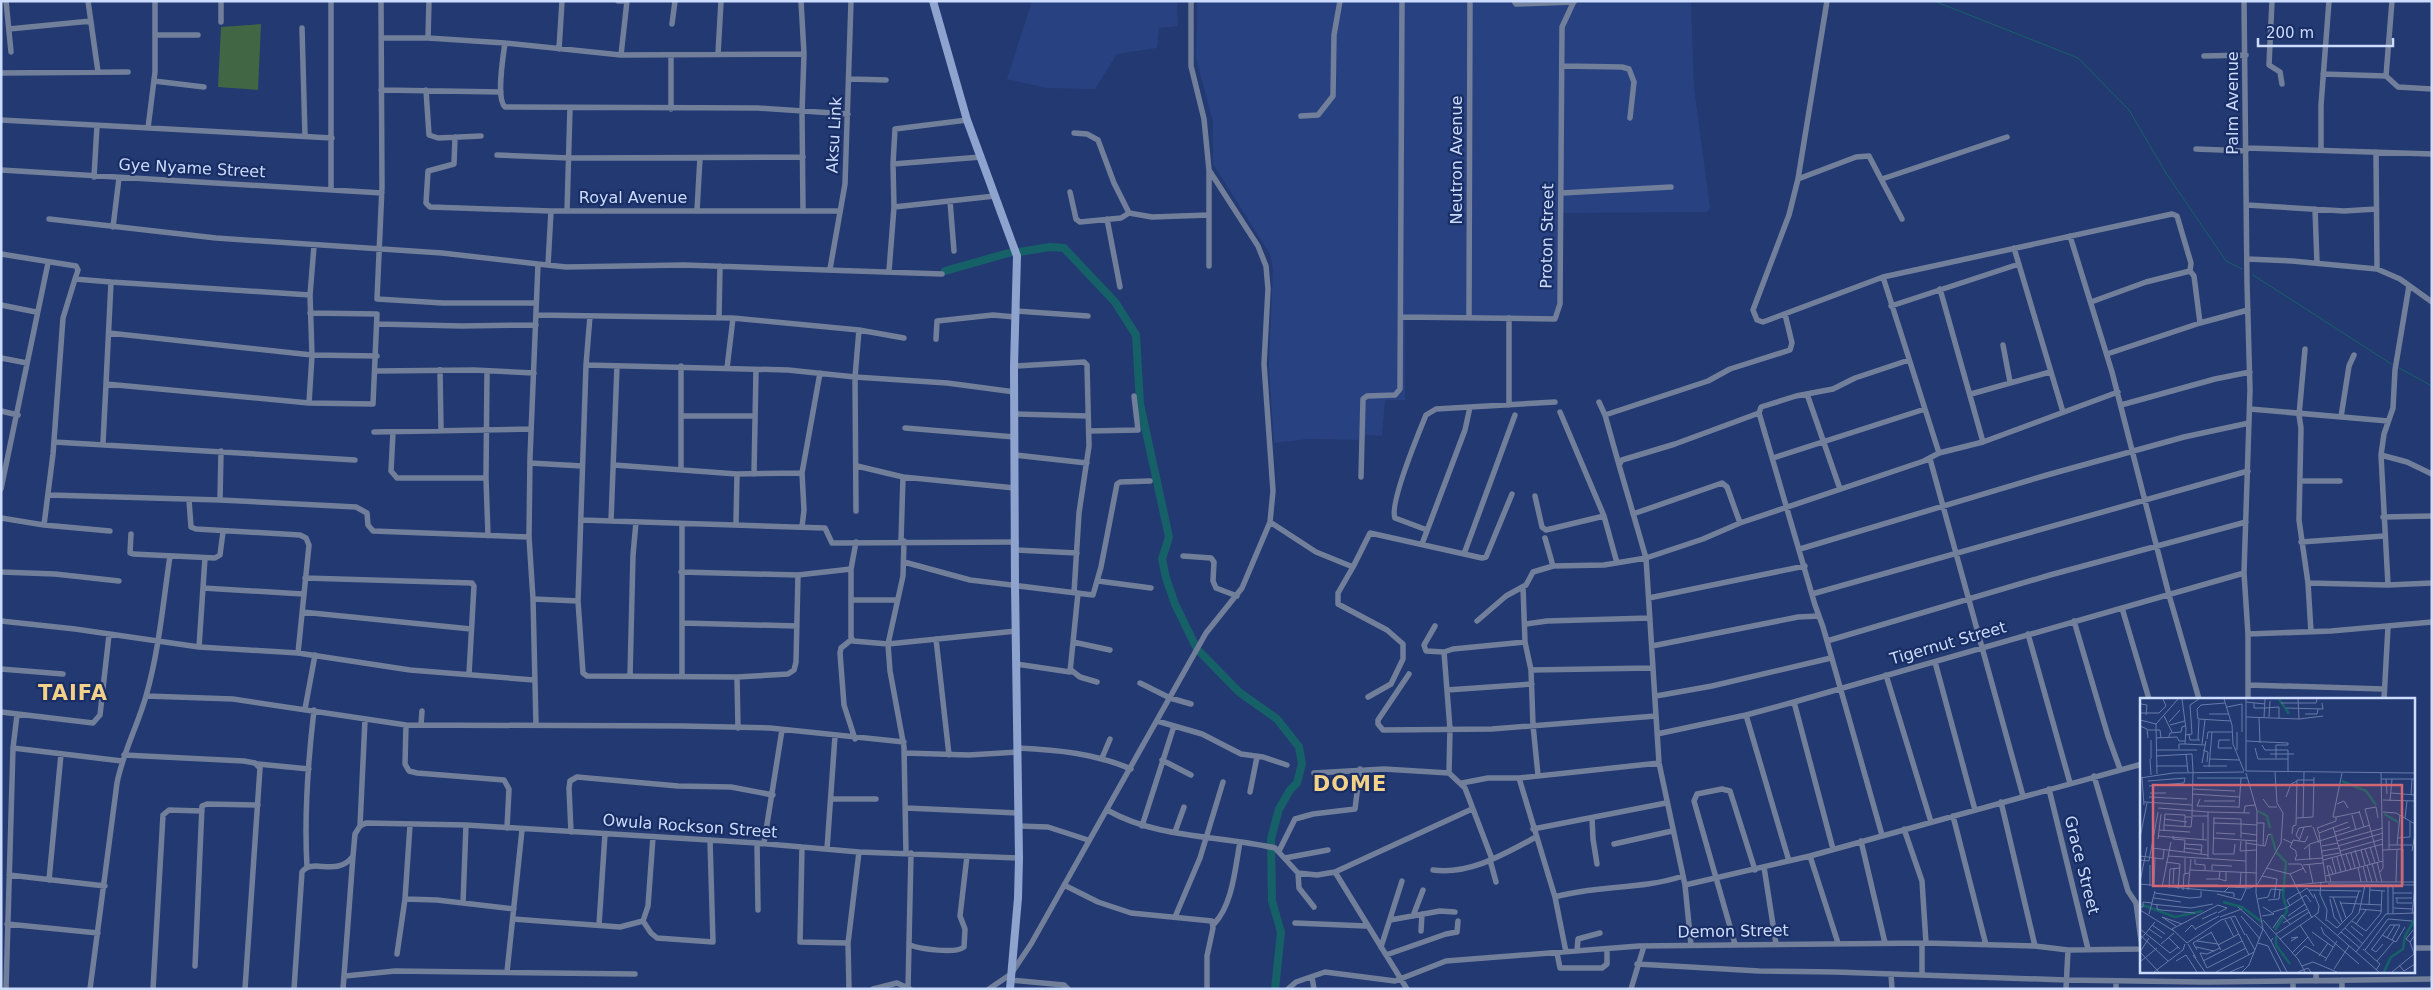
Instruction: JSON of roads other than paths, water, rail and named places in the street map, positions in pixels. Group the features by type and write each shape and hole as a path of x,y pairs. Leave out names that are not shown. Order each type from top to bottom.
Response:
{"main road":[{"path":"932,1 967,120 1016,248 1014,366 1015,586 1019,858 1018,898 1010,989"}],"street":[{"path":"1,2 6,1 12,52"},
{"path":"88,1 98,72"},
{"path":"148,128 154,81 155,1"},
{"path":"221,1 221,22"},
{"path":"331,1 329,80 332,138 331,190"},
{"path":"381,1 382,193 376,299 443,303 536,303"},
{"path":"428,38 429,1"},
{"path":"559,49 562,1"},
{"path":"618,1 627,1 621,55"},
{"path":"672,24 674,1"},
{"path":"718,54 721,1"},
{"path":"801,1 804,54 802,112 803,211"},
{"name":"Aksu Link","path":"830,269 845,184 850,79 851,1"},
{"path":"1191,1 1191,66 1204,119 1209,170 1209,266"},
{"path":"1301,116 1318,114 1333,96 1334,35 1340,1"},
{"path":"1361,477 1363,399 1367,396 1396,395 1399,392 1402,1"},
{"name":"Neutron Avenue","path":"1469,318 1470,1"},
{"path":"1514,1 1516,4 1574,2"},
{"path":"1828,1 1798,179 1787,224 1754,310 1757,320 1763,322 1883,277 2174,214 2186,242 2191,263 2190,271 2194,276 2200,323"},
{"name":"Palm Avenue","path":"2244,1 2250,372 2244,573 2248,634 2248,698"},
{"path":"2272,1 2269,65 2280,72 2282,84"},
{"path":"2321,149 2323,74 2329,1"},
{"path":"2386,76 2392,1"},
{"name":"Proton Street","path":"1401,317 1555,319 1558,315 1560,304 1562,193 1562,27 1574,2"},
{"path":"9,29 91,21"},
{"path":"302,28 305,136"},
{"path":"156,35 198,36"},
{"path":"381,38 428,38 504,43 621,55 804,54"},
{"path":"504,43 501,92 502,102 505,107 758,108 848,114"},
{"path":"2204,56 2246,55"},
{"path":"671,56 671,108"},
{"path":"1562,66 1622,67 1629,70 1634,82 1630,118"},
{"path":"1,73 128,72"},
{"path":"2323,74 2386,76 2398,87 2432,89"},
{"path":"850,79 886,80"},
{"path":"154,81 204,87"},
{"path":"381,90 501,92"},
{"path":"426,90 429,136 432,138 481,136"},
{"path":"568,211 570,108"},
{"path":"1,120 332,138"},
{"path":"889,271 894,208 895,128 967,120"},
{"path":"94,177 97,126"},
{"path":"1074,133 1087,134 1098,140 1114,183 1129,213"},
{"path":"1882,179 2007,136"},
{"name":"Royal Avenue","path":"455,137 454,164 428,171 427,206 551,211 840,211"},
{"path":"2196,149 2321,149 2432,154"},
{"path":"2376,152 2377,269"},
{"path":"497,156 569,158 803,157"},
{"path":"1798,179 1863,156 1872,159 1902,219"},
{"path":"894,164 981,157"},
{"path":"697,210 700,158"},
{"name":"Gye Nyame Street","path":"1,170 382,193"},
{"path":"989,989 1011,977 1031,944 1206,633 1237,596 1270,522 1273,491 1264,364 1268,289 1267,271 1258,246 1209,170"},
{"path":"113,227 119,178"},
{"path":"1562,193 1671,187"},
{"path":"1070,192 1076,219 1080,222 1121,218 1129,213 1163,217 1209,215"},
{"path":"894,208 995,196"},
{"path":"950,202 954,251"},
{"path":"2247,205 2361,212 2376,209"},
{"path":"2315,208 2317,263"},
{"path":"548,265 551,211"},
{"path":"49,219 314,246 487,257 548,265 720,266 942,274"},
{"path":"1107,219 1120,287"},
{"path":"2070,236 2118,392 2168,595 2200,698"},
{"path":"309,403 312,355 310,295 314,246"},
{"path":"2014,248 2050,372 2064,412"},
{"path":"1,254 76,266 78,270 62,318 54,442 44,525"},
{"path":"2247,259 2377,269 2400,279 2432,302"},
{"path":"1,489 4,462 18,414 36,312 48,263"},
{"path":"536,725 534,599 529,536 531,429 538,264"},
{"path":"1891,306 2019,264"},
{"path":"719,318 720,266"},
{"path":"2090,302 2146,282 2190,271"},
{"path":"1883,277 1939,453"},
{"path":"75,279 310,295"},
{"path":"103,444 111,282"},
{"path":"2388,585 2381,455 2393,408 2395,370 2409,286"},
{"path":"1940,289 1983,442"},
{"path":"1,305 36,312"},
{"path":"2107,354 2200,323 2248,310"},
{"path":"106,384 309,403 371,405 374,400 377,356 377,314 310,313"},
{"path":"936,339 936,322 940,320 1016,314 1088,316"},
{"path":"1605,415 1708,381 1730,369 1790,350 1792,343 1785,314"},
{"path":"536,315 733,318 860,330 904,338"},
{"path":"590,316 586,365 578,601 583,673 587,676 737,677 788,674 794,670 796,662 798,575"},
{"path":"727,368 733,318"},
{"path":"1509,318 1509,405"},
{"path":"378,324 461,326 536,324"},
{"path":"856,511 855,378 860,330"},
{"path":"108,334 312,355 377,356"},
{"path":"2003,345 2010,382"},
{"path":"2305,349 2299,415 2299,520 2308,583 2311,632"},
{"path":"2341,417 2349,366 2354,355"},
{"path":"1,358 27,363"},
{"path":"1882,835 1759,413 1761,407 1833,389 1855,378 1909,360"},
{"path":"1014,366 1086,363 1089,431 1087,463 1079,513 1071,670"},
{"path":"586,365 681,366 820,373 855,378 947,383 1015,392"},
{"path":"611,521 618,366"},
{"path":"681,366 681,469"},
{"path":"440,370 441,429"},
{"path":"376,371 487,370 534,373"},
{"path":"487,370 486,478 488,536"},
{"path":"754,474 756,370"},
{"path":"1971,394 2050,372"},
{"path":"2121,405 2215,379 2250,372"},
{"path":"802,527 804,510 802,473 820,373"},
{"path":"1538,775 1533,725 1531,670 1525,642 1526,624 1523,587 1530,573 1553,566 1581,567 1617,564 1646,558 1703,539 1740,523 1930,459 1939,453 1983,442 2118,392"},
{"path":"1807,394 1840,489"},
{"path":"1089,431 1138,430 1134,396"},
{"path":"1427,530 1396,518 1393,510 1399,488 1426,415 1436,409 1555,402"},
{"path":"1599,402 1605,415 1646,558 1659,762 1666,803 1685,885 1692,944"},
{"path":"1422,544 1460,443 1470,407"},
{"path":"1773,458 1925,409"},
{"path":"2250,409 2388,422"},
{"path":"1,411 18,414"},
{"path":"1560,412 1604,516 1617,564"},
{"path":"1619,465 1622,460 1675,444 1759,413"},
{"path":"1015,414 1088,416"},
{"path":"681,416 755,416"},
{"path":"1464,554 1515,416"},
{"path":"1800,549 1944,505 2132,452 2249,423"},
{"path":"905,428 1015,437"},
{"path":"374,432 441,429 531,429"},
{"path":"393,432 391,471 396,478 486,478"},
{"path":"54,442 356,460"},
{"path":"220,500 222,451"},
{"path":"1015,455 1087,463"},
{"path":"2381,455 2407,462 2432,474"},
{"path":"1930,459 2023,796"},
{"path":"530,463 582,466"},
{"path":"614,465 737,474 802,473"},
{"path":"857,466 903,476 1015,488"},
{"path":"1812,594 2248,471"},
{"path":"736,524 737,474"},
{"path":"873,989 897,983 909,988 910,945 905,753 890,671 888,644 896,600 903,576 903,476"},
{"path":"904,562 970,580 1093,595 1098,581 1117,484 1120,482 1150,481"},
{"path":"2300,481 2340,481"},
{"path":"1633,514 1722,483 1727,487 1740,523"},
{"path":"1368,697 1391,684 1403,659 1404,648 1400,639 1392,633 1338,604 1338,593 1370,533 1482,558 1489,553 1512,494"},
{"path":"49,495 220,500 362,509 367,513 368,526 373,531 529,536"},
{"path":"1535,496 1542,527 1546,530 1604,516"},
{"path":"188,500 191,527 196,529 300,535 306,538 309,544 298,653"},
{"path":"2383,517 2432,516"},
{"path":"1,518 44,525 110,531"},
{"path":"581,520 802,527 827,529 831,542 902,541 1016,546 1077,553"},
{"path":"630,676 633,555 636,522"},
{"path":"1270,522 1316,552 1353,567"},
{"path":"1826,641 2246,522"},
{"path":"682,524 682,676"},
{"path":"131,534 130,553 205,558 219,557 222,532"},
{"path":"2301,542 2384,536"},
{"path":"1545,538 1553,566"},
{"path":"851,640 851,569 856,542"},
{"path":"90,989 117,783 123,758 146,696 158,642 170,556"},
{"path":"1183,556 1211,558 1214,562 1213,581 1216,588 1237,596"},
{"path":"199,647 205,558"},
{"path":"1649,598 1805,566"},
{"path":"682,572 798,575 851,569"},
{"path":"1,572 55,574 119,581"},
{"name":"Tigernut Street","path":"1657,734 1746,715 1794,702 2244,573"},
{"path":"305,578 472,583 474,586 469,674"},
{"path":"1098,581 1151,588"},
{"path":"2308,583 2388,585 2432,583"},
{"path":"1477,621 1506,596 1523,587"},
{"path":"203,588 303,594"},
{"path":"534,599 578,601"},
{"path":"851,600 896,600"},
{"path":"2122,608 2149,698"},
{"path":"302,612 471,629"},
{"path":"1652,646 1798,617 1819,616"},
{"path":"1526,624 1547,621 1650,618"},
{"path":"1,621 75,629 199,647 298,653 410,670 534,680"},
{"path":"2074,621 2120,769"},
{"path":"2248,634 2388,627 2432,622"},
{"path":"682,623 796,626"},
{"path":"1435,626 1424,645 1424,650 1444,652 1453,649 1525,642"},
{"path":"2384,698 2388,627"},
{"path":"854,739 844,705 840,653 843,646 851,640 888,644 1016,631"},
{"path":"2028,634 2070,783"},
{"path":"1,712 93,723 96,721 100,715 109,635"},
{"path":"936,639 949,755"},
{"path":"1073,642 1110,650"},
{"path":"1444,652 1450,729 1449,773"},
{"path":"305,709 315,655"},
{"path":"1656,696 1712,686 1831,658"},
{"path":"1935,662 1975,810"},
{"path":"1016,664 1064,672 1071,670"},
{"path":"1531,670 1652,668"},
{"path":"1,669 63,674"},
{"path":"1071,670 1080,677 1097,682"},
{"path":"1409,674 1378,720 1382,730 1492,729 1656,716"},
{"path":"1886,675 1930,822"},
{"path":"737,677 738,728"},
{"path":"1140,683 1170,698 1191,704"},
{"path":"1447,690 1532,684"},
{"path":"2248,685 2384,689"},
{"path":"146,696 233,699 406,725 738,728 782,730 854,739 904,742"},
{"path":"1794,702 1833,849"},
{"path":"294,989 306,868 309,769 314,710"},
{"path":"421,725 422,711"},
{"path":"6,989 13,748 17,715"},
{"path":"1746,715 1789,861"},
{"path":"343,989 355,834 360,826 366,720"},
{"path":"1157,721 1202,734 1241,754 1287,765"},
{"path":"406,725 405,764 409,771 504,780 509,789 507,828"},
{"path":"1142,826 1174,726"},
{"path":"764,844 782,730"},
{"path":"827,849 835,736"},
{"path":"1102,758 1110,739"},
{"path":"13,748 61,754 123,758 244,761 309,769"},
{"path":"905,753 949,755 1018,750 1063,750 1102,758 1131,769"},
{"path":"49,880 61,754"},
{"path":"1250,792 1257,757"},
{"path":"1162,760 1191,774"},
{"path":"1462,783 1488,778 1519,778 1659,762"},
{"path":"245,989 260,772 258,764"},
{"path":"1685,885 1810,856 2140,764"},
{"path":"1314,773 1384,768 1449,773 1462,783 1491,860 1496,882"},
{"path":"1277,849 1295,819 1313,814 1355,809 1360,769"},
{"path":"2094,776 2128,891 2136,903 2140,933"},
{"path":"570,832 569,788 570,781 577,777 678,786 732,787 773,795"},
{"path":"1519,778 1555,897 1566,952"},
{"path":"1175,917 1206,838 1223,782"},
{"path":"1735,944 1694,801 1697,794 1722,789 1730,791 1755,870"},
{"name":"Grace Street","path":"2049,789 2088,949"},
{"path":"830,799 876,799"},
{"path":"2001,802 2036,946"},
{"path":"1533,829 1666,803"},
{"path":"195,966 202,806 207,804 258,805"},
{"path":"1176,832 1184,807"},
{"path":"906,808 1019,813"},
{"path":"1298,873 1317,876 1335,872 1383,848 1472,809"},
{"path":"153,989 163,814 169,810 202,811"},
{"path":"1107,810 1142,826 1277,849 1298,873 1299,888 1314,907"},
{"path":"1953,816 1986,945"},
{"path":"1592,818 1597,864"},
{"name":"Owula Rockson Street","path":"360,826 366,823 466,825 522,830 757,843 859,852 1019,858"},
{"path":"398,954 405,899 410,825"},
{"path":"463,903 466,825"},
{"path":"1019,826 1048,827 1088,840"},
{"path":"1904,829 1922,882 1924,944 1922,975"},
{"path":"507,972 522,830"},
{"path":"1614,844 1672,831"},
{"path":"599,925 605,834"},
{"path":"653,837 648,906 644,922 650,933 657,938 713,942 710,840"},
{"path":"1433,870 1449,872 1491,860 1536,837"},
{"path":"1861,841 1885,943"},
{"path":"1207,989 1207,956 1214,924 1222,913 1230,891 1240,842"},
{"path":"757,843 758,910"},
{"path":"802,847 800,942 848,943"},
{"path":"1285,858 1328,850"},
{"path":"849,989 848,943 859,852"},
{"path":"306,868 341,867 348,864 353,856"},
{"path":"910,945 918,948 947,950 959,950 964,947 965,929 960,916 967,856"},
{"path":"1810,856 1838,944"},
{"path":"1764,867 1776,944"},
{"path":"1335,872 1366,926 1406,989"},
{"path":"9,875 105,886"},
{"path":"1555,897 1582,891 1651,885 1683,876"},
{"path":"1381,947 1402,881"},
{"path":"1064,885 1098,902 1131,913 1209,920 1214,924"},
{"path":"1413,916 1423,890"},
{"path":"405,899 514,909"},
{"path":"1390,920 1440,911 1455,912"},
{"path":"1421,931 1422,914"},
{"path":"513,919 620,926 644,922"},
{"path":"1386,955 1446,934 1454,934 1457,932 1458,921"},
{"path":"1295,923 1366,926"},
{"path":"8,924 98,933"},
{"path":"1577,951 1578,939 1600,933"},
{"name":"Demon Street","path":"1401,980 1446,961 1644,946 1885,943 2036,946 2068,950 2140,948"},
{"path":"1631,989 1644,946"},
{"path":"2416,948 2432,948"},
{"path":"1557,953 1560,968 1602,968 1607,964 1607,949"},
{"path":"2066,989 2068,950"},
{"path":"1637,964 1759,971 2116,981 2432,979"},
{"path":"345,976 395,971 635,974"},
{"path":"1288,989 1296,982 1325,972 1387,981 1401,980"},
{"path":"2316,972 2316,981"},
{"path":"1891,974 1892,989"},
{"path":"1011,977 1064,985 1068,989"},
{"path":"1312,977 1314,989"},
{"path":"2342,980 2342,989"},
{"path":"2116,981 2116,989"},
{"path":"2293,981 2293,989"}],"waterway":[{"path":"1934,1 2078,58 2129,110 2166,173 2226,261 2242,269"},
{"path":"1019,252 1050,247 1064,248 1115,302 1136,335 1140,404 1169,537 1162,559 1175,604 1196,647"},
{"path":"945,271 1012,252"},
{"path":"2253,275 2393,365"},
{"path":"2399,368 2432,386"},
{"path":"1200,652 1239,692 1277,719 1299,747 1302,764 1297,783 1290,790 1279,809 1271,839 1272,901 1281,932 1275,989"}],"district":[{"name":"TAIFA","path":"73,693"},
{"name":"DOME","path":"1350,784"}]}
